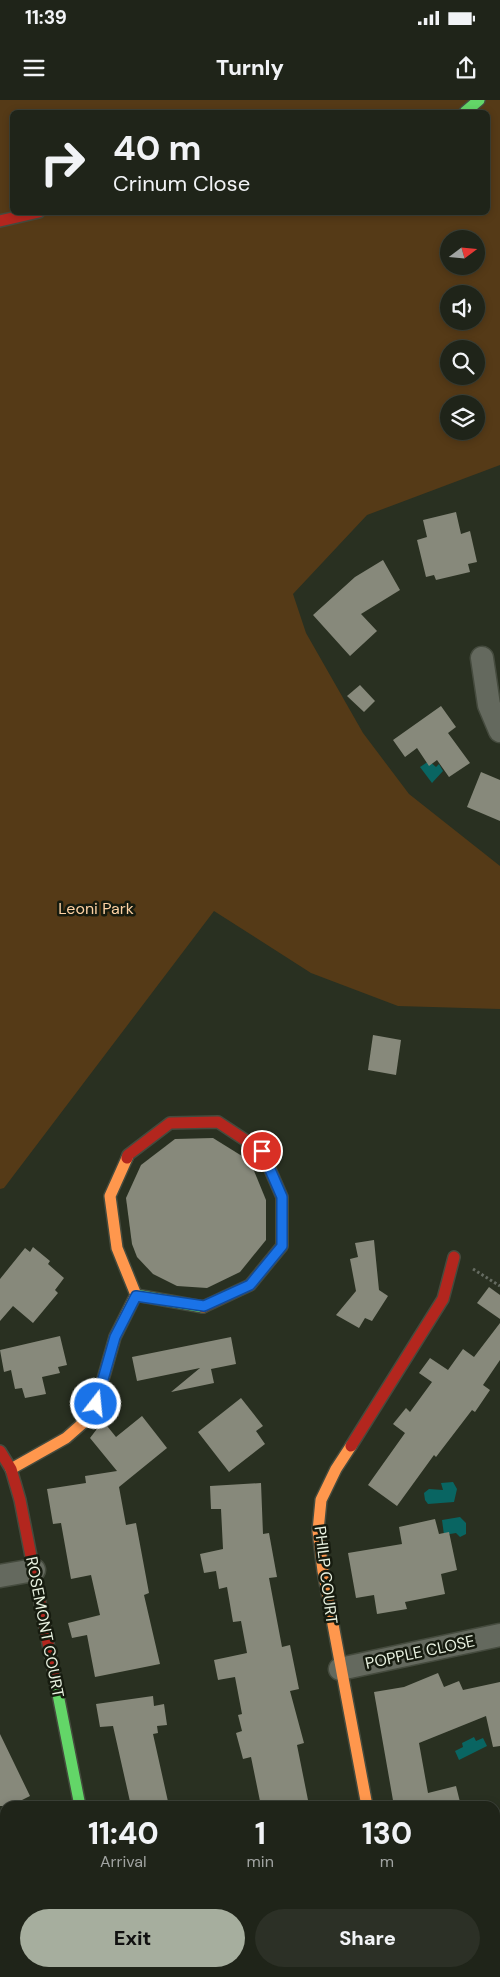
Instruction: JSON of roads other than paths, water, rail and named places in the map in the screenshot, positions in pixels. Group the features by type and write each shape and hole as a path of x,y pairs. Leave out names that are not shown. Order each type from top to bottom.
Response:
{"street":[{"path":"467,110 479,100"},
{"path":"0,221 26,215"},
{"path":"482,658 489,705 500,731"},
{"path":"11,1468 66,1438 83,1423 96,1404 115,1337 136,1296 117,1248 110,1196 128,1155 170,1123 218,1122 262,1151 282,1197 282,1246 250,1285 204,1306 136,1296"},
{"name":"PHILP COURT","path":"366,1801 323,1571 318,1531 321,1500 336,1469 444,1299 454,1257"},
{"name":"ROSEMONT COURT","path":"0,1451 11,1468 34,1570 79,1801"},
{"path":"0,1576 34,1570"},
{"name":"POPPLE CLOSE","path":"340,1669 500,1635"}],"water":[{"path":"429,761 436,767 439,764 443,771 432,783 420,767"},
{"path":"453,1482 457,1489 454,1502 428,1504 424,1493 429,1489 443,1490 441,1483"},
{"path":"460,1517 466,1523 466,1534 460,1537 456,1533 444,1535 442,1520"},
{"path":"474,1737 476,1741 483,1738 487,1746 459,1760 455,1751 463,1747 462,1743"}],"park label":[{"name":"Leoni Park","path":"96,908"}]}
